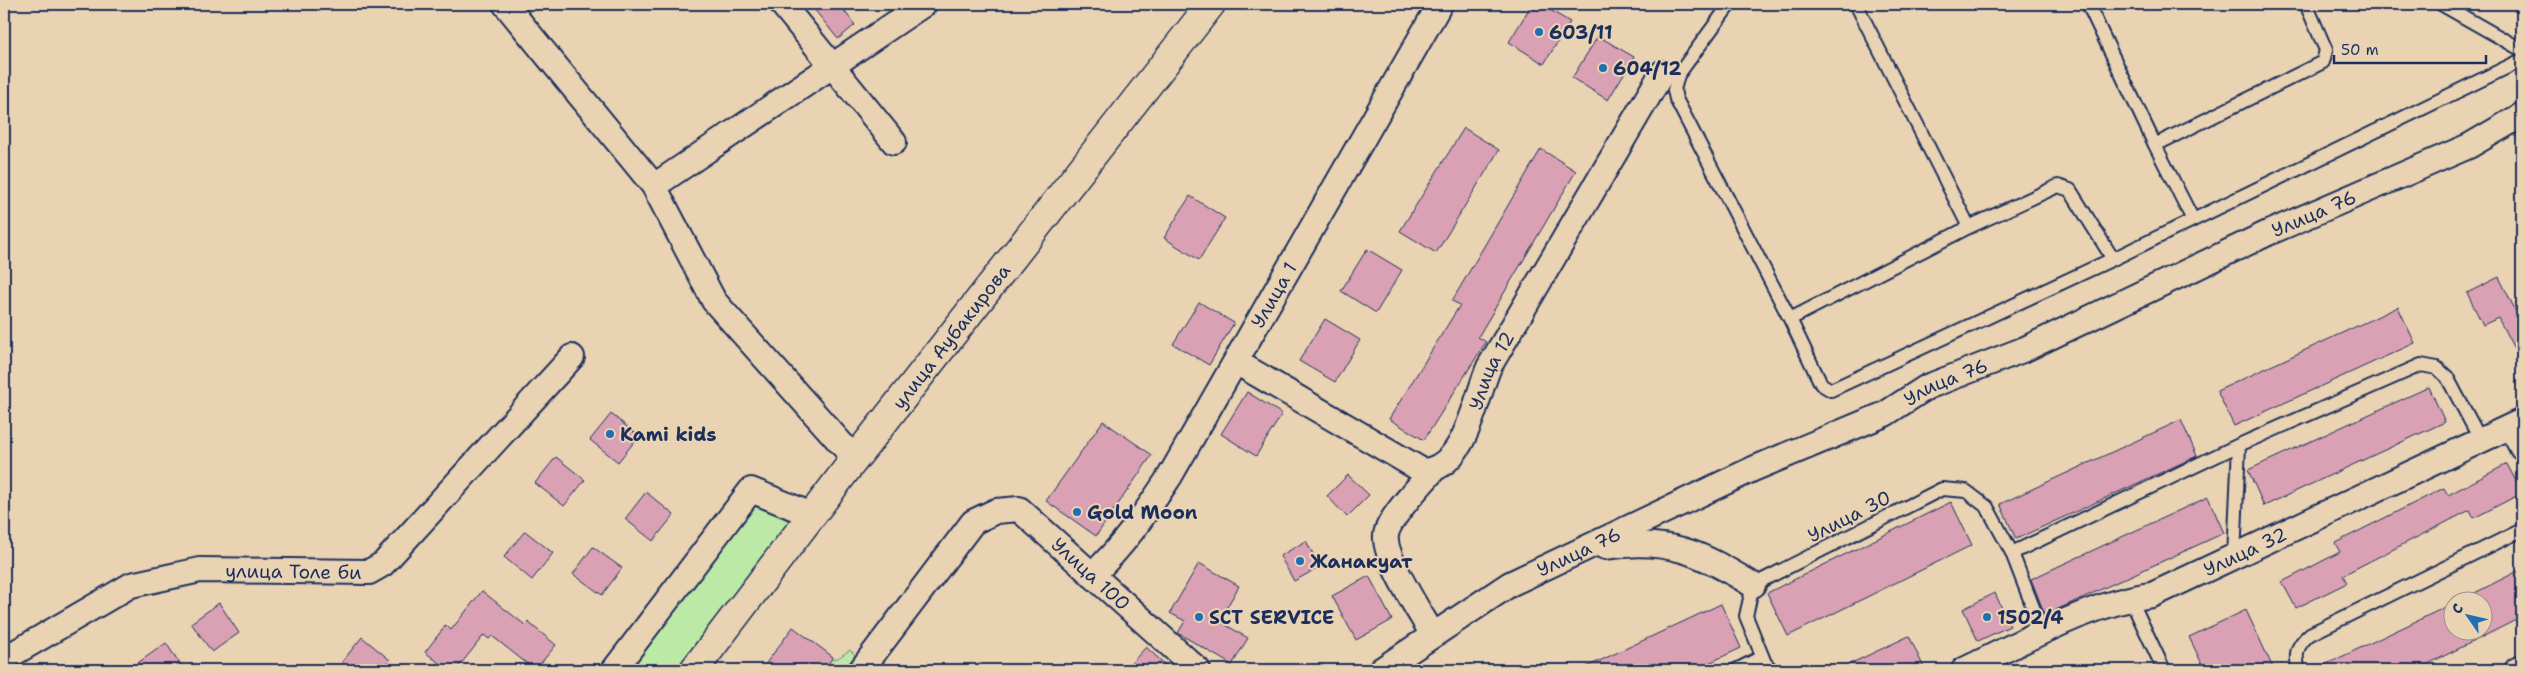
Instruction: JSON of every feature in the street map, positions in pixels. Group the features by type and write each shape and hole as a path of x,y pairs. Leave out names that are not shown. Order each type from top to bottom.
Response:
{"main road":[{"name":"улица Аубакирова","path":"694,670 855,458 1211,4"}],"street":[{"path":"505,4 654,186 714,301 855,458"},
{"path":"782,4 894,142"},
{"path":"654,186 924,4"},
{"name":"Улица 1","path":"1092,575 1133,532 1170,476 1440,4"},
{"name":"Улица 12","path":"1433,635 1388,553 1386,534 1392,521 1433,470 1444,463 1467,432 1480,388 1489,367 1662,73"},
{"name":"Улица 76","path":"1390,668 1433,635 1510,584 1753,468 1885,414 1927,387 2025,350 2268,233 2469,146 2522,114"},
{"name":"улица Толе би","path":"4,659 132,585 200,570 369,572 383,564 572,357"},
{"path":"1236,362 1414,467 1423,471 1433,470"},
{"path":"2517,424 2522,448"},
{"name":"Улица 32","path":"1964,670 2102,606 2130,598 2152,596 2517,424"},
{"path":"614,670 751,490 812,515"},
{"name":"Улица 100","path":"862,670 973,522 996,511 1019,510 1198,670"},
{"path":"1580,552 1632,543 1686,550 1712,560 1754,585"},
{"path":"2517,670 2522,668"}],"lane":[{"path":"1730,4 1678,75 1674,90 1676,99 1790,319 1821,384 1832,390 2112,259 2522,60"},
{"path":"1856,4 1969,228"},
{"path":"2088,4 2193,220"},
{"path":"2155,145 2323,62 2326,50 2306,4"},
{"path":"2441,4 2522,50"},
{"path":"1790,319 1969,228 2058,186 2070,190 2112,259"},
{"path":"2012,553 2239,445 2421,365 2437,368 2446,377 2481,441"},
{"path":"2234,557 2239,445"},
{"name":"Улица 30","path":"1754,585 1942,489 1966,491 1986,507 2012,553 2044,633"},
{"path":"2299,670 2296,658 2299,643 2310,634 2522,530"},
{"path":"1754,585 1746,616 1769,666"},
{"path":"2130,598 2164,670"},
{"path":"1736,670 1756,660 1769,666"}],"green space":[{"path":"756,500 790,522 675,670 618,670"},
{"path":"850,650 856,656 846,670 786,670 838,658"}],"building":[{"path":"810,4 839,4 855,25 838,39"},
{"name":"603/11","path":"1532,4 1540,4 1570,22 1544,64 1509,42"},
{"name":"604/12","path":"1598,36 1634,57 1608,100 1572,78"},
{"path":"1464,128 1499,150 1436,253 1400,231"},
{"path":"1541,149 1576,171 1478,337 1486,342 1424,440 1389,419 1460,305 1452,301"},
{"path":"1190,196 1225,218 1199,260 1164,238"},
{"path":"1367,249 1402,270 1376,313 1341,291"},
{"path":"2499,277 2522,324 2522,364 2498,318 2483,325 2467,293"},
{"path":"1199,302 1234,323 1209,365 1173,344"},
{"path":"2398,307 2415,343 2234,426 2217,391"},
{"path":"1325,319 1360,340 1335,382 1299,361"},
{"path":"2429,387 2445,422 2264,506 2248,470"},
{"path":"1247,392 1282,414 1256,456 1221,434"},
{"path":"611,414 639,436 618,462 590,440"},
{"path":"2181,420 2197,456 2016,539 2000,504"},
{"path":"1103,421 1152,455 1096,536 1046,501"},
{"path":"556,457 585,480 564,506 535,483"},
{"path":"2507,464 2522,493 2474,518 2470,510 2343,575 2347,583 2296,608 2282,582 2340,552 2335,543 2444,488 2448,495"},
{"path":"1348,475 1369,495 1347,517 1327,496"},
{"path":"646,492 674,515 653,541 625,519"},
{"path":"2208,497 2224,533 2045,615 2031,579"},
{"path":"1951,502 1972,545 1788,636 1767,593"},
{"path":"525,531 553,553 532,580 504,557"},
{"name":"Жанакуат","path":"1306,541 1320,567 1294,581 1280,556"},
{"path":"593,547 622,568 602,595 573,574"},
{"name":"SCT SERVICE","path":"1199,563 1239,586 1219,621 1248,638 1232,665 1178,633 1185,621 1170,613"},
{"path":"2522,569 2522,617 2494,631 2494,592 2477,592"},
{"path":"1369,576 1392,620 1356,640 1332,596"},
{"path":"482,591 525,625 528,622 556,645 535,670 492,636 489,639 484,635 456,670 448,670 425,652 446,625 451,630"},
{"name":"1502/4","path":"1995,593 2010,626 1978,641 1963,609"},
{"path":"219,603 239,633 212,652 191,623"},
{"path":"1721,604 1741,648 1694,670 1580,670"},
{"path":"2444,608 2444,642 2472,642 2416,670 2314,670"},
{"path":"2246,610 2274,670 2205,670 2189,637"},
{"path":"793,627 833,657 824,670 761,670"},
{"path":"1909,636 1925,670 1837,670"},
{"path":"362,637 390,660 382,670 350,670 341,663"},
{"path":"166,643 184,670 128,670"},
{"path":"1146,647 1171,670 1125,670"}],"place":[{"name":"603/11","path":"1539,32"},
{"name":"604/12","path":"1603,68"},
{"name":"Kami kids","path":"610,434"},
{"name":"Gold Moon","path":"1077,512"},
{"name":"Жанакуат","path":"1300,561"},
{"name":"SCT SERVICE","path":"1199,617"},
{"name":"1502/4","path":"1987,617"}]}
